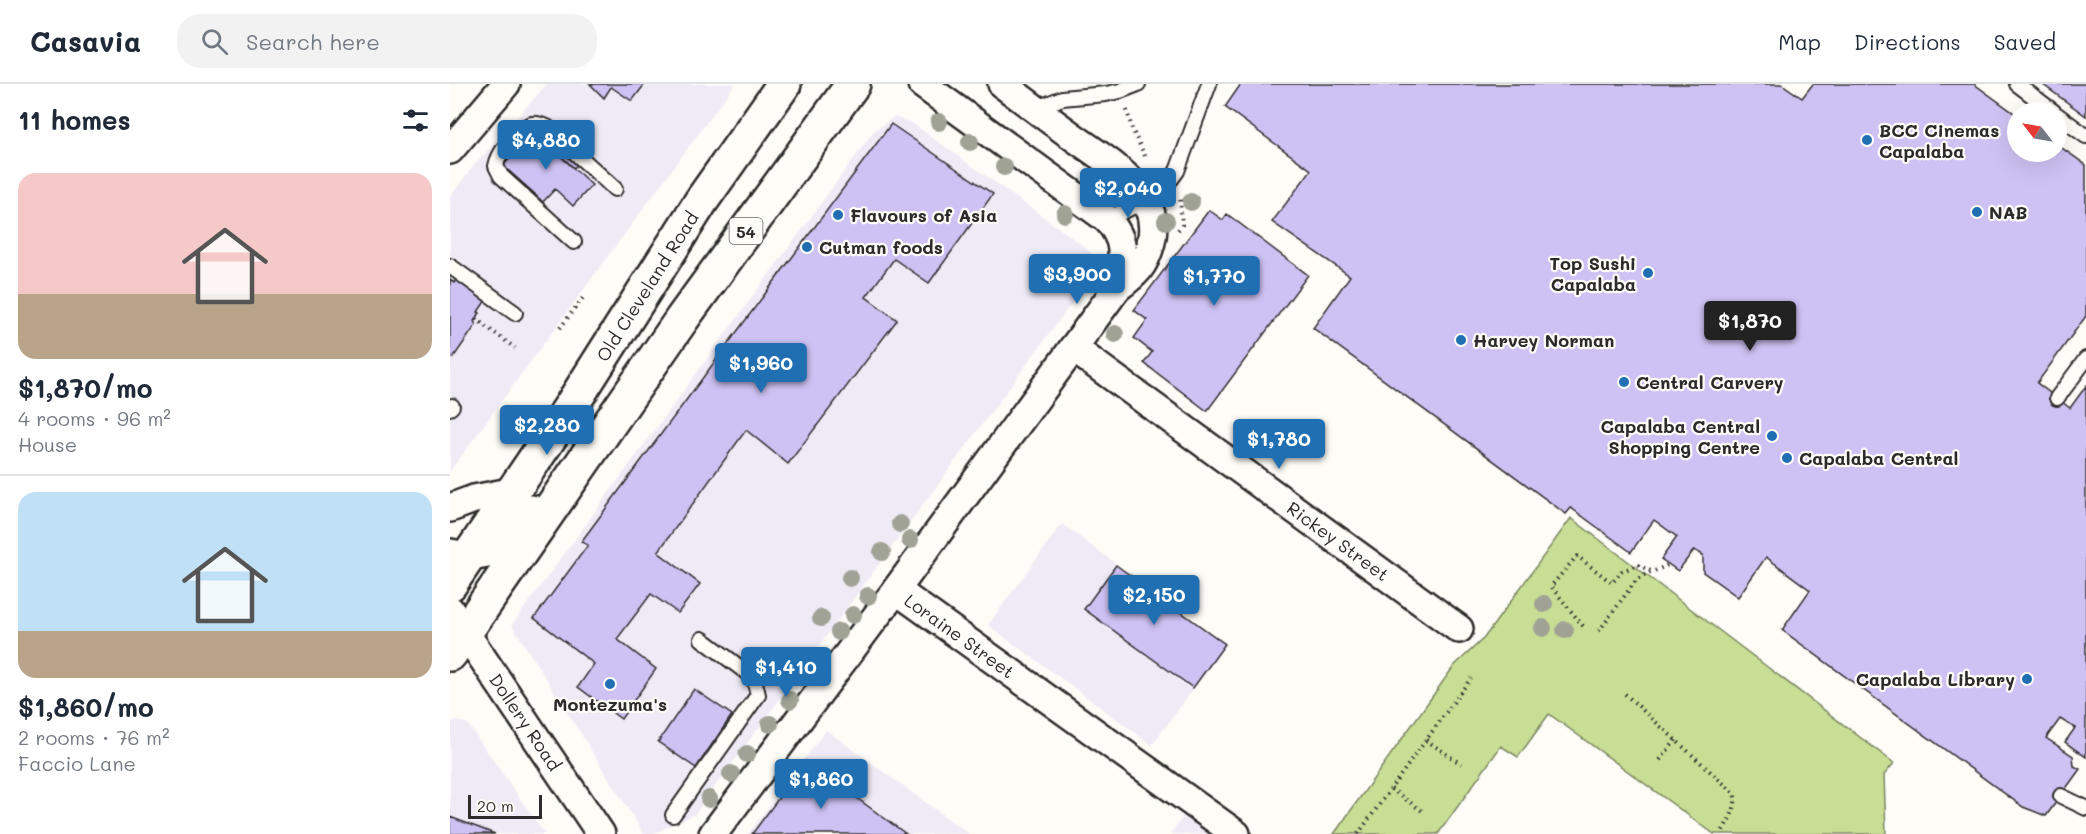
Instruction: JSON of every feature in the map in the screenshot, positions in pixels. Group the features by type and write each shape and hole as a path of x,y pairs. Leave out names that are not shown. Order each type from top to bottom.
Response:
{"main road":[{"name":"Old Cleveland Road","path":"450,584 459,555 515,491 702,200 784,84"},
{"name":"54","path":"455,632 853,84"}],"street":[{"path":"450,150 506,84"},
{"path":"922,84 1107,219 1116,229 1123,252 1117,288"},
{"path":"1002,84 1126,176 1146,201 1153,234 1148,253 1135,275 1117,288"},
{"name":"Loraine Street","path":"1117,288 896,590 1236,834"},
{"name":"Rickey Street","path":"1073,348 1459,629"},
{"path":"459,555 494,552 508,541 639,378"},
{"path":"450,508 474,499 515,491"},
{"path":"713,834 896,590"},
{"name":"Dollery Road","path":"455,632 601,834"}],"lane":[{"path":"1035,109 1062,98 1106,94 1137,84"},
{"path":"1107,219 1146,201 1169,184 1178,171 1209,84"},
{"path":"2017,84 2041,102"},
{"path":"2067,122 2086,136"},
{"path":"574,242 501,176 496,166 500,154 521,130 529,124 537,123 547,127 615,189"},
{"path":"450,266 515,313"},
{"path":"2057,398 2086,359"},
{"path":"673,815 758,695 754,678 702,639"},
{"path":"2061,796 2086,808"}],"path":[{"path":"1127,110 1143,155 1149,161"},
{"path":"560,328 585,295"},
{"path":"476,319 515,348"},
{"path":"1583,626 1551,586 1577,556 1612,583 1622,571 1638,565 1653,572"},
{"path":"1599,631 1637,579 1670,564"},
{"path":"1358,834 1471,678"},
{"path":"1625,694 1734,793 1737,800 1721,834"},
{"path":"1426,740 1461,764"},
{"path":"1660,760 1676,740"},
{"path":"1390,789 1425,813"}],"shaded area":[{"path":"547,84 735,84 450,471 450,197 471,169"},
{"path":"894,117 912,123 1085,247 1094,257 1096,270 695,814 653,834 644,834 512,625 874,131"},
{"path":"1062,524 1226,645 1152,745 988,625"},
{"path":"450,722 467,723 545,834 450,834"},
{"path":"826,730 969,834 748,834"},
{"path":"1185,814 1212,834 1170,834"}],"green space":[{"path":"1571,518 1894,763 1884,775 1886,834 1714,834 1549,714 1518,757 1501,746 1438,834 1334,834 1454,666 1484,638"}],"building":[{"path":"590,84 645,84 632,101 611,87 604,98"},
{"name":"Capalaba Central Shopping Centre","path":"1241,84 1782,84 1802,98 1813,84 1974,84 2007,108 2007,162 2067,162 2067,152 2086,165 2086,316 2037,383 2070,408 2086,386 2086,757 2065,742 2075,728 2060,719 2046,738 2073,756 2074,766 2080,769 2046,816 2023,807 1782,630 1810,590 1766,557 1738,597 1703,572 1703,555 1694,550 1678,571 1661,559 1677,537 1654,520 1631,552 1571,508 1566,514 1313,328 1350,276 1272,222 1311,170 1225,107"},
{"path":"2042,84 2086,84 2086,116"},
{"path":"891,124 993,194 929,283 894,259 866,297 897,320 788,464 746,430 658,552 700,584 678,613 651,594 617,639 656,669 621,719 578,687 594,664 534,618 588,545 581,542"},
{"path":"515,126 528,138 511,157 497,144"},
{"path":"562,130 587,153 574,168 549,145"},
{"path":"534,132 592,185 573,206 555,189 543,202 503,166"},
{"path":"509,171 535,194 523,207 497,183"},
{"path":"1209,210 1223,220 1227,214 1308,275 1207,411 1144,363 1152,352 1134,338 1147,320 1134,310"},
{"path":"457,278 486,300 474,321 476,325 453,358 450,356 450,279 454,283"},
{"path":"1116,565 1225,644 1193,688 1084,609"},
{"path":"694,689 732,715 696,768 658,742"},
{"path":"806,761 906,834 752,834"},
{"path":"450,817 495,834 450,834"}],"place":[{"name":"BCC Cinemas Capalaba","path":"1867,140"},
{"name":"NAB","path":"1977,212"},
{"name":"Flavours of Asia","path":"838,215"},
{"name":"Cutman foods","path":"807,247"},
{"name":"Top Sushi Capalaba","path":"1648,273"},
{"name":"Harvey Norman","path":"1461,340"},
{"name":"Central Carvery","path":"1624,382"},
{"name":"Capalaba Central Shopping Centre","path":"1772,436"},
{"name":"Capalaba Central","path":"1787,458"},
{"name":"Capalaba Library","path":"2027,679"},
{"name":"Montezuma's","path":"610,684"}]}
